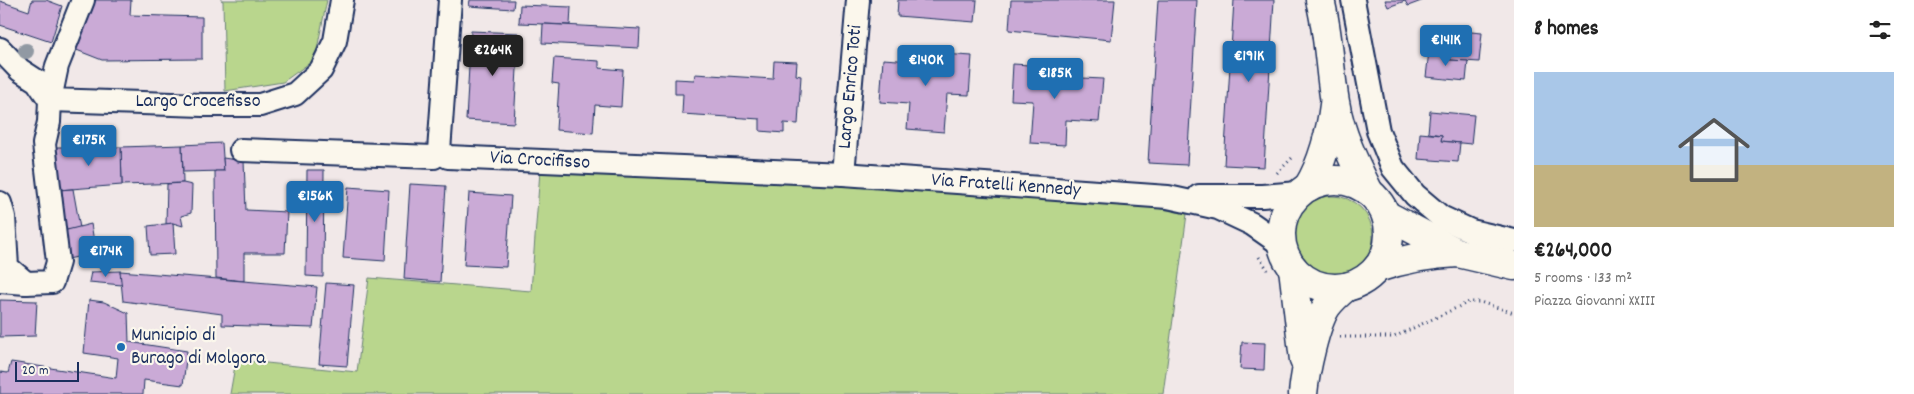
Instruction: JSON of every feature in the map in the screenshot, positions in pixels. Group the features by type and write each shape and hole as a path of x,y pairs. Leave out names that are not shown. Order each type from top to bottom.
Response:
{"street":[{"path":"0,281 52,282 58,262 44,144 49,122 50,100 56,66 83,0"},
{"name":"Largo Crocefisso","path":"50,100 260,104 295,94 321,70 335,41 342,0"},
{"path":"439,151 450,0"},
{"name":"Largo Enrico Toti","path":"843,174 858,0"},
{"path":"1320,0 1328,38 1335,103 1349,147 1369,192"},
{"path":"1353,0 1378,131 1393,168 1415,195 1441,217 1471,231 1514,240"},
{"path":"0,50 20,70 37,81 50,100"},
{"path":"1304,383 1287,257 1281,230 1283,216 1289,204 1313,179 1332,120 1335,103"},
{"name":"Via Crocifisso","path":"241,150 434,157 439,151 448,157 843,174"},
{"name":"Via Fratelli Kennedy","path":"843,174 1168,197 1262,196 1303,190"},
{"path":"1287,257 1304,278 1316,284 1332,288 1346,287 1364,280 1377,268 1388,242 1389,228 1386,215 1379,202 1369,192 1354,183 1338,180 1323,181 1303,190"},
{"name":"Via Fratelli Kennedy","path":"1168,197 1218,208 1252,224 1287,257"},
{"path":"0,203 4,217 8,267 26,283"},
{"path":"1386,215 1458,253 1514,266"},
{"path":"1377,268 1423,255 1458,253"},
{"path":"1304,383 1315,337 1326,308 1346,287"}],"path":[{"path":"1276,174 1292,160 1297,152"},
{"path":"1315,337 1394,337 1470,302 1487,304 1514,313"}],"green space":[{"path":"221,0 327,0 315,59 283,82 225,91 223,1"},
{"path":"540,171 767,178 1132,203 1187,214 1163,394 230,394 236,360 357,372 369,278 531,291"},
{"path":"1332,196 1348,199 1361,208 1370,221 1373,237 1370,253 1361,266 1348,275 1332,278 1316,275 1303,266 1294,253 1291,237 1294,221 1303,208 1316,199"}],"building":[{"path":"32,0 46,0 62,6 51,42 0,25 0,1 29,11"},
{"path":"91,0 131,0 130,15 202,17 202,59 102,60 74,49"},
{"path":"470,0 514,0 513,9 469,6"},
{"path":"898,0 977,0 975,22 897,16"},
{"path":"1011,0 1115,0 1111,40 1009,30"},
{"path":"1158,0 1197,0 1187,165 1148,163"},
{"path":"1234,0 1274,0 1264,167 1224,165"},
{"path":"1385,0 1424,0 1408,6 1405,1 1388,7"},
{"path":"520,5 571,7 570,25 519,23"},
{"path":"543,24 640,29 639,48 542,43"},
{"path":"1439,29 1482,33 1479,62 1450,60 1450,53 1437,52"},
{"path":"471,31 519,33 514,123 466,120"},
{"path":"1429,51 1450,53 1450,60 1468,61 1466,81 1426,77"},
{"path":"928,53 972,56 969,95 947,94 944,132 907,129 909,104 880,102 883,59 927,62"},
{"path":"554,58 599,61 599,68 623,70 621,107 595,105 593,133 556,130 559,84 552,83"},
{"path":"774,61 797,62 796,75 801,76 798,124 784,123 784,133 760,131 760,119 682,114 683,94 675,94 675,79 694,80 695,74 773,79"},
{"path":"1013,64 1062,67 1061,77 1103,79 1099,122 1066,120 1065,145 1030,143 1033,101 1011,100"},
{"path":"1430,111 1474,115 1471,144 1441,141 1442,135 1428,133"},
{"path":"1420,133 1442,135 1441,141 1460,143 1458,162 1418,159"},
{"path":"222,143 224,171 183,172 182,145"},
{"path":"182,145 183,183 122,185 121,147"},
{"path":"56,147 121,147 122,185 58,190"},
{"path":"223,158 244,161 246,210 287,212 285,253 244,253 244,281 216,278 215,171 224,171"},
{"path":"307,170 324,170 323,277 306,276"},
{"path":"183,183 192,185 191,213 181,216 183,226 173,223 166,224 167,184"},
{"path":"410,184 446,186 440,282 404,279"},
{"path":"348,187 389,190 385,261 343,258"},
{"path":"73,189 80,228 63,231 58,190"},
{"path":"469,193 511,196 506,267 464,265"},
{"path":"173,223 175,254 150,255 148,226"},
{"path":"91,224 96,253 68,259 63,231"},
{"path":"120,271 122,285 89,282 91,272"},
{"path":"120,271 317,287 313,328 222,325 222,314 123,301"},
{"path":"326,283 354,285 347,366 319,364"},
{"path":"0,300 37,301 35,336 0,337"},
{"name":"Municipio di Burago di Molgora","path":"89,300 104,302 128,313 129,342 187,351 183,385 144,380 143,394 0,394 0,372 8,373 11,362 116,378 118,358 84,353"},
{"path":"1242,342 1265,343 1264,370 1240,369"}],"place":[{"name":"Municipio di Burago di Molgora","path":"121,347"}]}
